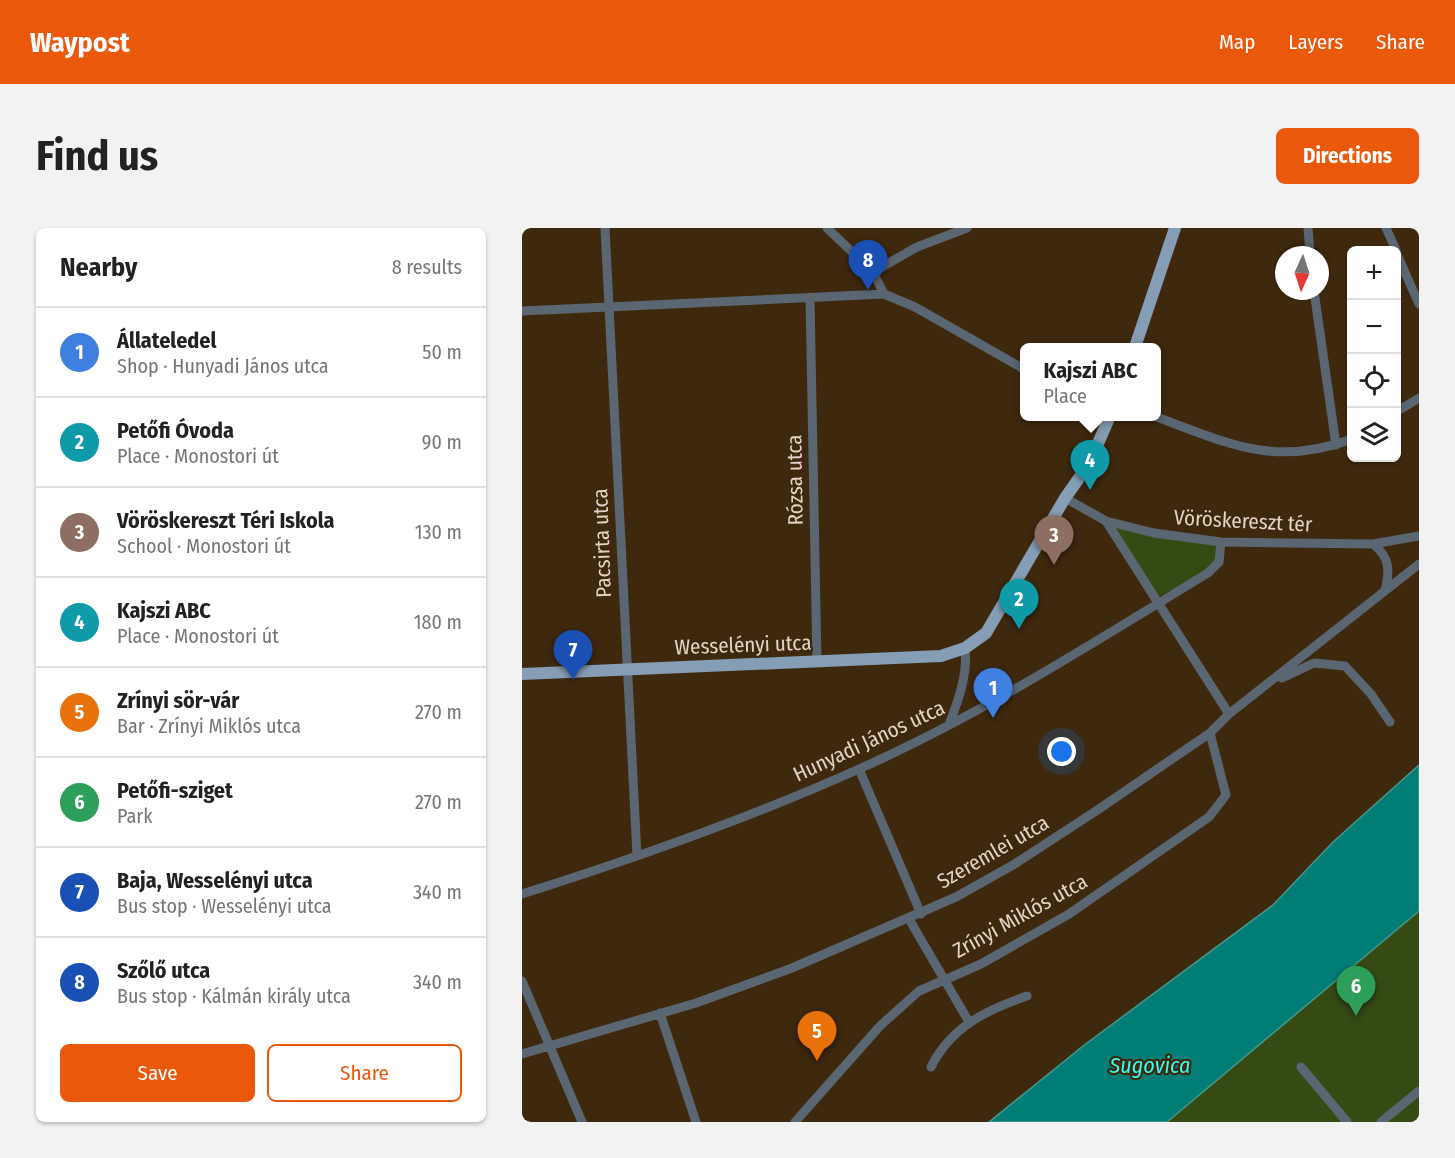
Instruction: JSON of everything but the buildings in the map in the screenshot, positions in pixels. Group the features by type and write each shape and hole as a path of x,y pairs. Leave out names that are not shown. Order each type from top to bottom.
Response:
{"main road":[{"path":"1137,343 1175,228"},
{"path":"965,648 986,633 1065,498 1089,464 1108,421"},
{"name":"Wesselényi utca","path":"522,674 941,656 965,648"}],"street":[{"name":"Pacsirta utca","path":"605,228 637,856"},
{"path":"827,228 873,272 884,294"},
{"path":"873,272 917,247 967,228"},
{"path":"1308,228 1309,246"},
{"path":"1386,228 1394,246"},
{"path":"1401,263 1419,304"},
{"path":"522,311 884,294 915,307 1020,367"},
{"name":"Rózsa utca","path":"810,298 817,662"},
{"path":"1315,300 1336,445"},
{"path":"1401,409 1419,398"},
{"path":"1161,419 1253,451 1298,452 1347,441"},
{"name":"Vöröskereszt tér","path":"1065,498 1106,521 1154,533 1221,542 1373,544 1419,536"},
{"path":"1106,521 1229,714"},
{"name":"Hunyadi János utca","path":"522,894 637,856 860,769 948,725 1021,686 1208,573 1219,562 1221,542"},
{"path":"1373,544 1381,550 1389,566 1385,591"},
{"name":"Szeremlei utca","path":"522,1054 660,1013 792,968 921,914 1013,865 1210,733 1229,714 1419,564"},
{"path":"948,725 959,696 966,658 965,648"},
{"path":"1266,686 1314,663 1345,666 1371,694 1390,722"},
{"name":"Zrínyi Miklós utca","path":"795,1122 880,1026 919,991 944,978 981,964 1069,914 1209,817 1226,795 1210,733"},
{"path":"860,769 921,914"},
{"path":"909,919 969,1022"},
{"path":"522,981 582,1122"},
{"path":"931,1067 946,1041 969,1022 1027,996"},
{"path":"660,1013 696,1122"},
{"path":"1301,1067 1347,1122"},
{"path":"1381,1122 1419,1091"}],"green space":[{"path":"1113,527 1221,542 1219,562 1208,573 1159,596"},
{"path":"1419,911 1419,1122 1167,1122"}],"water":[{"name":"Sugovica","path":"1419,765 1419,911 1167,1122 989,1122 1083,1046 1273,905 1333,842"}],"place":[{"name":"Szőlő utca","path":"868,290"},
{"name":"Kajszi ABC","path":"1090,490"},
{"name":"Vöröskereszt Téri Iskola","path":"1054,565"},
{"name":"Petőfi Óvoda","path":"1019,629"},
{"name":"Baja, Wesselényi utca","path":"573,680"},
{"name":"Állateledel","path":"993,718"},
{"name":"Petőfi-sziget","path":"1356,1016"},
{"name":"Zrínyi sör-vár","path":"817,1061"}]}
